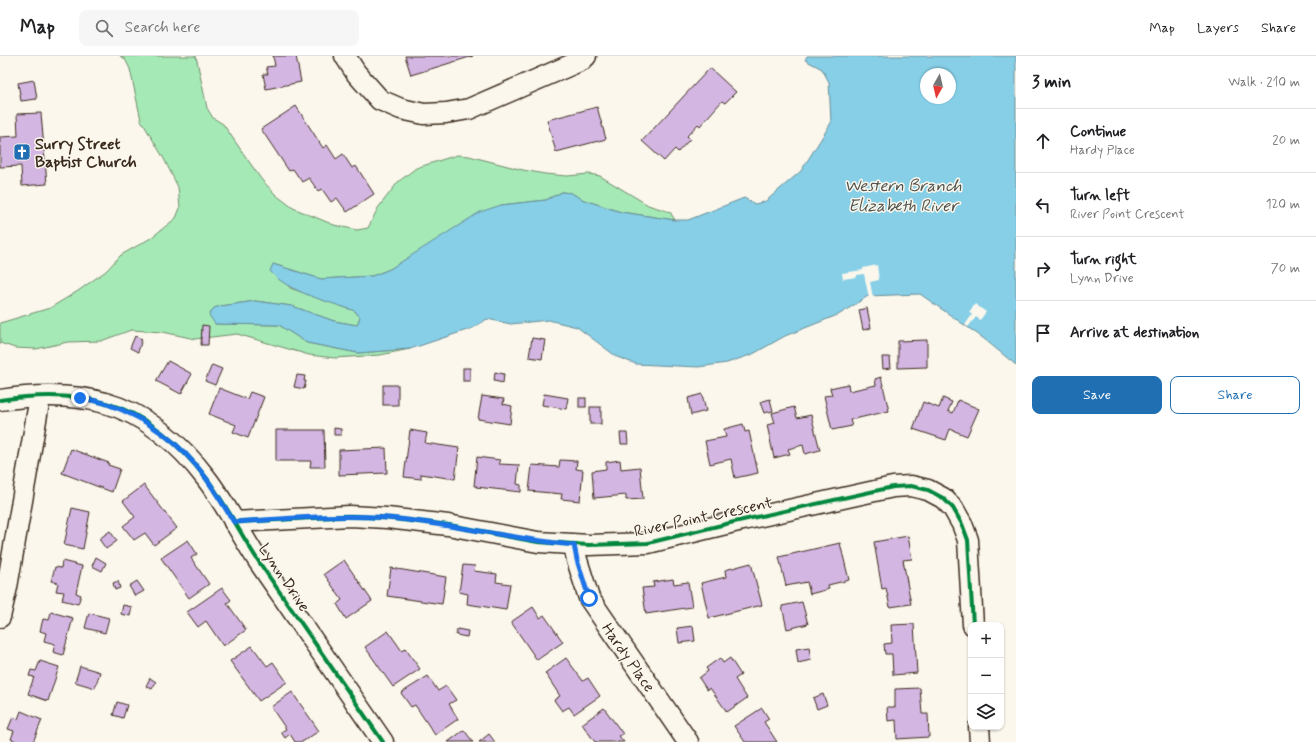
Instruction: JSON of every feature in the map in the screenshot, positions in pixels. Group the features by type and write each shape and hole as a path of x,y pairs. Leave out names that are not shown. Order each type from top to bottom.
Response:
{"street":[{"path":"345,56 356,73 380,100 401,109 424,114 446,113 468,109 582,60 586,56"},
{"path":"0,617 8,580 40,396"},
{"name":"Lynn Drive","path":"0,400 40,396 80,398 106,403 135,415 161,432 185,453 206,478 258,560 383,742"},
{"name":"River Point Crescent","path":"234,522 350,516 387,518 448,525 538,542 574,545 648,543 886,488 911,486 928,490 943,498 953,508 962,524 968,540 973,622"},
{"name":"Hardy Place","path":"574,545 589,598 688,742"},
{"path":"979,730 980,742"}],"green space":[{"path":"120,56 196,56 207,108 213,118 223,124 261,179 276,195 293,208 334,225 357,230 368,228 378,208 398,182 416,168 457,155 469,156 545,174 567,176 589,174 600,176 648,205 670,212 675,220 621,212 584,200 571,193 562,192 546,200 501,205 390,269 372,276 321,279 273,264 290,288 355,311 360,317 357,325 334,321 292,306 255,301 214,308 215,324 279,325 307,343 358,353 410,349 380,355 335,358 309,355 237,334 195,339 163,332 131,330 101,341 68,342 36,349 15,348 0,343 0,323 50,308 78,291 106,271 121,255 151,238 176,218 180,208 178,187 163,157 141,120 130,69 125,59"}],"water":[{"name":"Western Branch Elizabeth River","path":"807,56 1016,56 1016,365 983,338 920,294 868,296 840,314 785,336 753,354 727,363 698,367 636,364 617,357 577,327 548,320 511,324 487,319 473,328 410,349 358,353 307,343 279,325 215,324 209,315 214,308 255,301 292,306 334,321 357,325 360,317 355,311 310,296 287,285 270,271 273,264 321,279 372,276 390,269 480,212 501,205 546,200 562,192 571,193 584,200 621,212 675,220 688,220 744,198 755,204 766,201 801,171 831,123 829,82 822,69 805,60"}],"pier":[{"path":"877,265 879,280 870,282 873,298 869,298 864,274 857,275 857,277 843,279 842,273 863,270 863,268"},
{"path":"975,304 986,312 980,320 976,317 968,327 965,325 972,315 969,312"}],"building":[{"path":"273,56 296,56 301,82 266,89 263,74 268,74 266,67 275,66"},
{"path":"405,56 473,56 411,75"},
{"path":"710,68 736,92 725,103 722,101 700,126 698,124 687,136 690,139 678,152 675,149 664,161 642,141"},
{"path":"34,80 37,99 21,101 18,83"},
{"path":"296,106 323,148 327,145 336,159 343,154 352,168 356,166 374,194 347,212 337,198 331,202 322,189 318,191 309,178 302,182 293,169 289,171 261,129"},
{"path":"597,107 606,139 556,152 547,120"},
{"name":"Surry Street Baptist Church","path":"41,113 47,184 22,186 21,166 0,167 0,137 18,136 17,114"},
{"path":"867,308 871,328 863,330 859,310"},
{"path":"202,325 209,326 208,345 201,345"},
{"path":"135,336 142,339 138,352 130,348"},
{"path":"532,338 545,340 542,359 529,357"},
{"path":"927,340 927,367 898,368 898,341"},
{"path":"882,357 890,357 891,368 883,369"},
{"path":"168,361 192,374 181,394 156,381"},
{"path":"212,365 222,369 215,385 205,381"},
{"path":"463,368 470,368 470,381 463,381"},
{"path":"495,372 504,374 503,383 494,381"},
{"path":"297,375 305,376 304,381 306,381 304,389 294,387"},
{"path":"881,377 889,411 850,420 852,426 832,430 824,396 832,395 830,388 848,384 849,391 876,385 875,379"},
{"path":"383,385 398,385 398,405 383,405"},
{"path":"219,388 247,399 250,392 264,397 248,438 233,432 236,425 209,414"},
{"path":"544,394 568,398 566,409 542,405"},
{"path":"702,394 706,411 691,415 688,398"},
{"path":"482,396 504,399 503,404 512,406 510,424 478,419"},
{"path":"579,398 586,398 586,407 579,407"},
{"path":"943,398 952,402 948,411 953,413 958,400 979,409 967,436 950,429 946,440 913,429 923,402 939,408"},
{"path":"770,399 773,411 764,413 760,402"},
{"path":"590,407 601,407 601,424 590,424"},
{"path":"794,407 797,418 811,415 820,450 805,454 803,445 788,449 790,454 774,458 767,425 775,423 772,413"},
{"path":"743,424 745,432 749,431 758,473 735,478 731,459 710,464 705,441 726,437 724,429"},
{"path":"334,428 341,429 341,435 334,435"},
{"path":"276,430 324,430 325,467 310,467 311,461 276,461"},
{"path":"410,430 427,433 425,443 459,448 455,479 421,474 421,479 404,477"},
{"path":"620,433 627,433 628,444 621,444"},
{"path":"386,448 387,473 339,475 339,450"},
{"path":"71,449 109,463 108,465 120,469 112,492 62,473"},
{"path":"477,457 500,460 499,464 519,465 517,484 521,485 521,492 474,486"},
{"path":"560,460 577,461 576,469 583,470 580,501 561,499 562,494 529,491 532,465 559,467"},
{"path":"620,460 621,469 640,467 643,499 626,500 626,495 594,498 592,471 606,469 606,462"},
{"path":"144,485 177,528 154,545 145,533 134,540 123,526 135,517 123,501"},
{"path":"72,508 90,512 83,549 64,545"},
{"path":"110,531 117,541 106,549 99,539"},
{"path":"908,536 912,559 903,560 911,604 890,607 886,588 882,589 874,542"},
{"path":"188,540 197,554 191,558 209,584 189,598 161,558"},
{"path":"840,543 849,580 828,585 829,589 810,594 807,582 786,586 779,557"},
{"path":"96,557 106,563 102,571 92,566"},
{"path":"344,560 372,601 346,619 337,604 342,600 324,574"},
{"path":"62,561 82,566 76,593 81,595 78,604 62,600 64,592 56,591 58,583 51,581 55,567 61,568"},
{"path":"751,563 762,605 709,618 701,583 726,577 725,570"},
{"path":"463,565 475,566 474,571 497,574 496,582 510,584 506,610 467,604 468,594 459,592"},
{"path":"391,568 446,577 442,604 387,596"},
{"path":"673,579 674,584 688,582 692,607 646,614 642,588 654,587 653,582"},
{"path":"118,581 120,588 115,590 113,583"},
{"path":"137,581 144,591 135,596 129,586"},
{"path":"222,588 231,600 227,603 246,630 223,646 206,621 198,627 187,612"},
{"path":"802,602 808,624 787,629 782,606"},
{"path":"123,605 132,607 130,616 121,614"},
{"path":"533,607 540,618 544,615 563,642 537,660 511,622"},
{"path":"51,612 73,618 63,655 53,652 55,644 44,641 46,633 40,631 43,619 49,620"},
{"path":"89,613 109,618 105,633 85,628"},
{"path":"914,624 917,673 893,675 892,654 885,654 884,644 892,643 891,625"},
{"path":"693,626 695,641 679,643 677,628"},
{"path":"457,629 468,631 467,637 456,635"},
{"path":"388,631 402,651 405,648 420,669 393,687 365,647"},
{"path":"252,646 267,666 273,662 287,682 259,701 230,661"},
{"path":"809,647 811,660 798,663 796,649"},
{"path":"566,658 583,681 588,678 600,696 574,714 569,707 562,711 554,700 560,696 545,673"},
{"path":"720,658 723,663 730,658 741,675 735,679 747,698 727,712 710,688 707,690 699,678 708,671 706,668"},
{"path":"40,661 59,667 48,701 28,694 34,677 29,676 31,670 36,671"},
{"path":"80,666 100,672 95,688 75,682"},
{"path":"428,676 438,691 446,686 456,700 449,704 458,719 435,735 415,705 411,707 401,693"},
{"path":"150,678 156,682 152,689 146,686"},
{"path":"920,688 922,714 928,714 929,737 897,739 896,720 888,721 887,707 895,707 895,689"},
{"path":"292,692 319,731 302,742 295,742 290,734 285,738 281,732 286,729 271,707"},
{"path":"823,694 827,705 817,709 813,698"},
{"path":"117,702 127,705 123,718 113,715"},
{"path":"604,708 623,734 619,736 624,742 595,742 582,724"},
{"path":"762,708 769,719 764,722 777,742 745,742 734,726"},
{"path":"21,711 42,720 33,742 18,742 11,739 14,731 8,729 13,717 18,719"},
{"path":"464,730 473,742 448,742"},
{"path":"489,734 495,742 479,742"}],"cycle path":[{"path":"0,400 53,396 93,400 120,408 135,415 162,432 185,454 206,478 227,509 259,562 383,742"},
{"path":"234,522 350,516 387,518 448,525 538,542 589,545 648,543 734,522 893,487 911,486 928,490 943,498 953,508 962,524 968,540 973,622"}],"place":[{"name":"Surry Street Baptist Church","path":"22,152"}],"route":[{"path":"80,398 106,403 135,415 161,432 185,453 206,478 234,522 350,516 387,518 448,525 538,542 574,545 589,598"}]}
